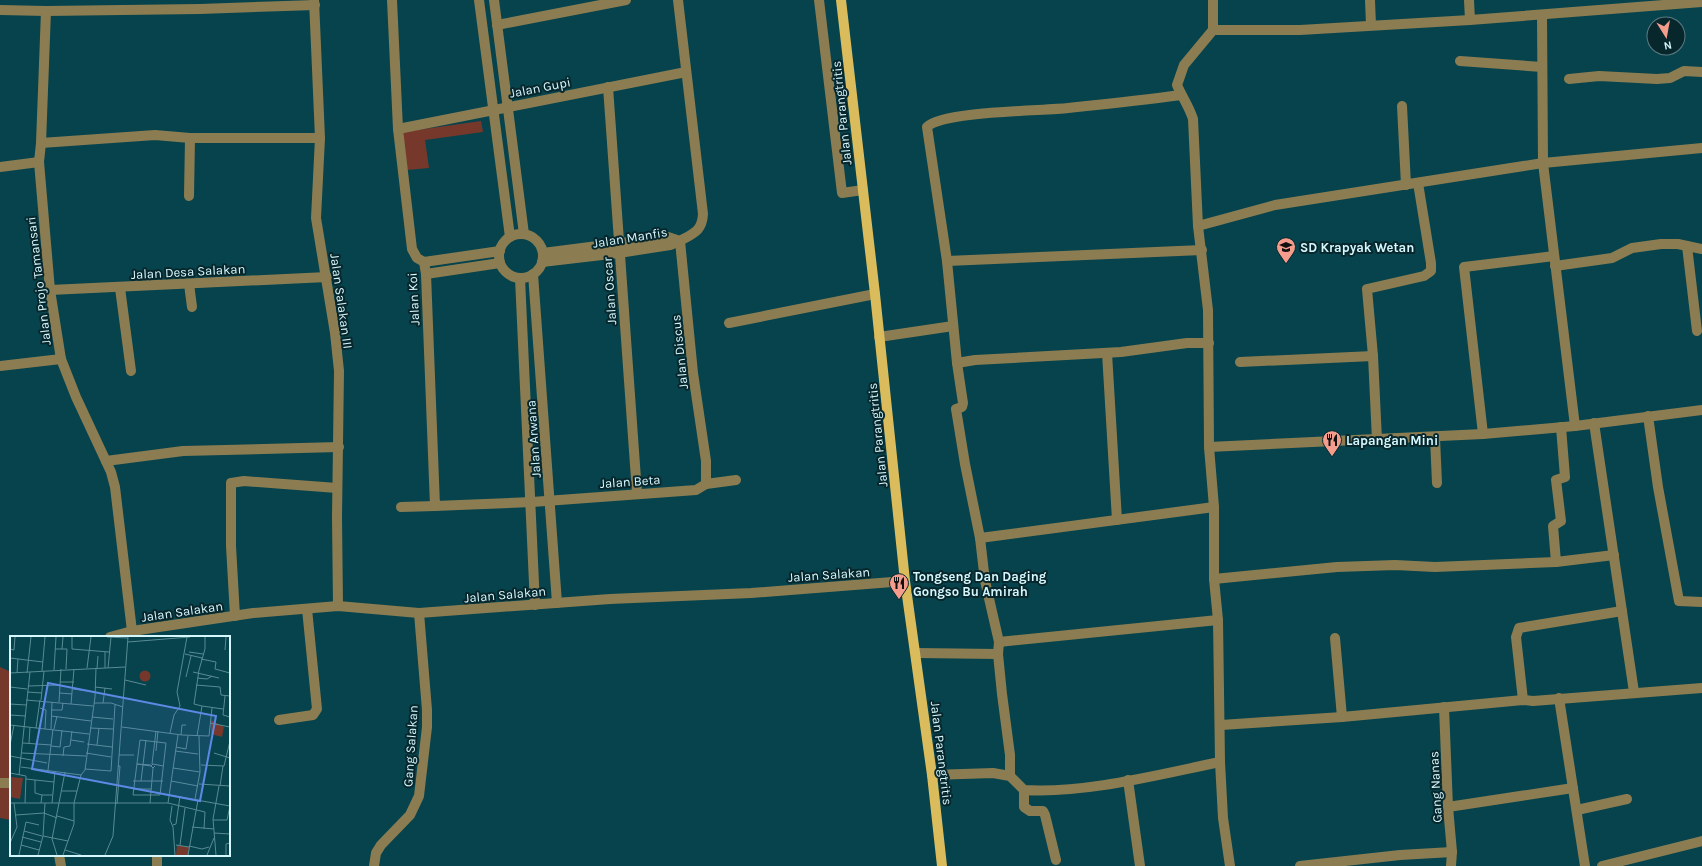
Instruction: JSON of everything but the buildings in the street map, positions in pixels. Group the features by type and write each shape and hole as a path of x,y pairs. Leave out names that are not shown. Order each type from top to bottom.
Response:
{"main road":[{"name":"Jalan Parangtritis","path":"841,0 880,337 905,581 932,775 942,866"}],"street":[{"name":"Jalan Koi","path":"392,0 398,129 412,249 417,258 424,262 426,274 436,506"},
{"path":"479,0 510,237"},
{"path":"494,0 524,234"},
{"path":"497,25 626,0"},
{"name":"Jalan Manfis","path":"542,258 670,245 680,241 700,228 703,223 704,214 678,0"},
{"path":"820,0 842,193 862,190"},
{"path":"1213,0 1213,30 1184,65 1177,85 1181,95 1189,104 1193,119 1198,226 1208,310 1209,447 1214,507 1214,579 1218,620 1221,725 1220,762 1223,818 1230,866"},
{"path":"1370,0 1371,25"},
{"path":"1469,0 1470,20"},
{"path":"0,10 16,5 46,11 200,4 314,2"},
{"name":"Jalan Salakan III","path":"314,2 320,138 316,218 339,371 337,488 338,606"},
{"path":"1213,30 1300,30 1542,15 1702,2"},
{"name":"Jalan Projo Tamansari","path":"46,11 39,162 50,290 61,359 76,397 106,461 115,487 132,631"},
{"path":"1542,15 1543,163 1574,426"},
{"path":"1460,61 1542,67"},
{"name":"Jalan Gupi","path":"398,129 508,106 686,72"},
{"path":"1569,79 1599,76 1657,79 1670,78 1684,72 1702,72"},
{"name":"Jalan Oscar","path":"608,87 637,493"},
{"path":"1010,776 1010,755 998,654 999,642 985,581 980,538 965,464 956,409 962,407 963,403 957,363 947,261 926,130 929,124 957,117 1050,110 1181,95"},
{"path":"1402,106 1406,185"},
{"path":"41,143 155,135 190,138 320,138"},
{"path":"189,196 190,138"},
{"path":"1198,226 1275,205 1543,163 1702,148"},
{"path":"0,166 39,162"},
{"path":"1377,440 1373,356 1366,289 1424,276 1430,271 1431,263 1418,183"},
{"path":"524,234 535,239 542,258 533,274 520,278 506,272 500,263 500,251 502,246 510,237 524,234"},
{"name":"Jalan Discus","path":"680,241 693,373 706,461 706,484"},
{"path":"1483,434 1464,267 1612,258 1632,248 1661,244 1702,249"},
{"path":"1687,246 1697,331"},
{"path":"947,261 1202,250"},
{"path":"424,262 500,251"},
{"path":"426,274 500,263"},
{"name":"Jalan Arwana","path":"533,274 551,500 557,603"},
{"name":"Jalan Desa Salakan","path":"50,290 120,288 326,277"},
{"name":"Jalan Arwana","path":"520,278 532,502 535,604"},
{"path":"189,284 192,307"},
{"path":"120,288 131,371"},
{"path":"729,322 875,294"},
{"path":"880,337 953,326"},
{"path":"957,363 975,360 1106,353 1187,343 1209,343"},
{"path":"1106,353 1117,520"},
{"path":"1240,362 1373,356"},
{"path":"0,366 61,359"},
{"path":"1209,447 1435,438 1574,426 1702,410"},
{"path":"1648,416 1657,480 1679,601 1702,602"},
{"path":"1594,423 1634,692"},
{"path":"1556,562 1553,526 1561,521 1556,480 1565,477 1560,427"},
{"path":"1435,438 1437,483"},
{"path":"106,461 183,451 338,447"},
{"name":"Jalan Beta","path":"532,502 637,493 696,490 706,484 736,480"},
{"path":"235,616 231,546 231,483 244,481 337,488"},
{"path":"401,507 532,502"},
{"path":"980,538 1214,507"},
{"path":"1214,579 1349,566 1395,565 1435,567 1556,562 1614,555"},
{"name":"Jalan Salakan","path":"114,636 132,631 150,633 235,616 338,606 419,613 535,604 751,593 905,581"},
{"path":"279,720 314,715 317,709 308,609"},
{"path":"1523,700 1516,637 1519,628 1622,611"},
{"name":"Gang Salakan","path":"374,866 376,853 381,845 410,815 419,796 427,727 427,710 419,613"},
{"path":"999,642 1218,620"},
{"path":"1335,638 1342,717"},
{"path":"916,653 998,654"},
{"path":"1221,725 1342,717 1523,700 1702,688"},
{"path":"1559,698 1586,866"},
{"name":"Gang Nanas","path":"1444,707 1448,807 1452,852 1451,866"},
{"path":"932,775 993,773 1010,776 1024,790 1055,791 1128,780 1220,762"},
{"path":"1128,780 1140,866"},
{"path":"1448,807 1573,788"},
{"path":"1024,790 1024,807 1030,810 1043,811 1045,815 1056,860"},
{"path":"1577,810 1627,799"},
{"path":"1602,866 1702,841"},
{"path":"1300,866 1400,855 1452,852"},
{"path":"59,856 61,866"}],"shaded area":[{"path":"481,121 483,132 425,140 429,168 407,170 403,132"},
{"path":"0,667 10,672 10,820 0,818"}],"place":[{"name":"SD Krapyak Wetan","path":"1286,264"},
{"name":"Lapangan Mini","path":"1332,457"},
{"name":"Tongseng Dan Daging Gongso Bu Amirah","path":"899,600"}]}
